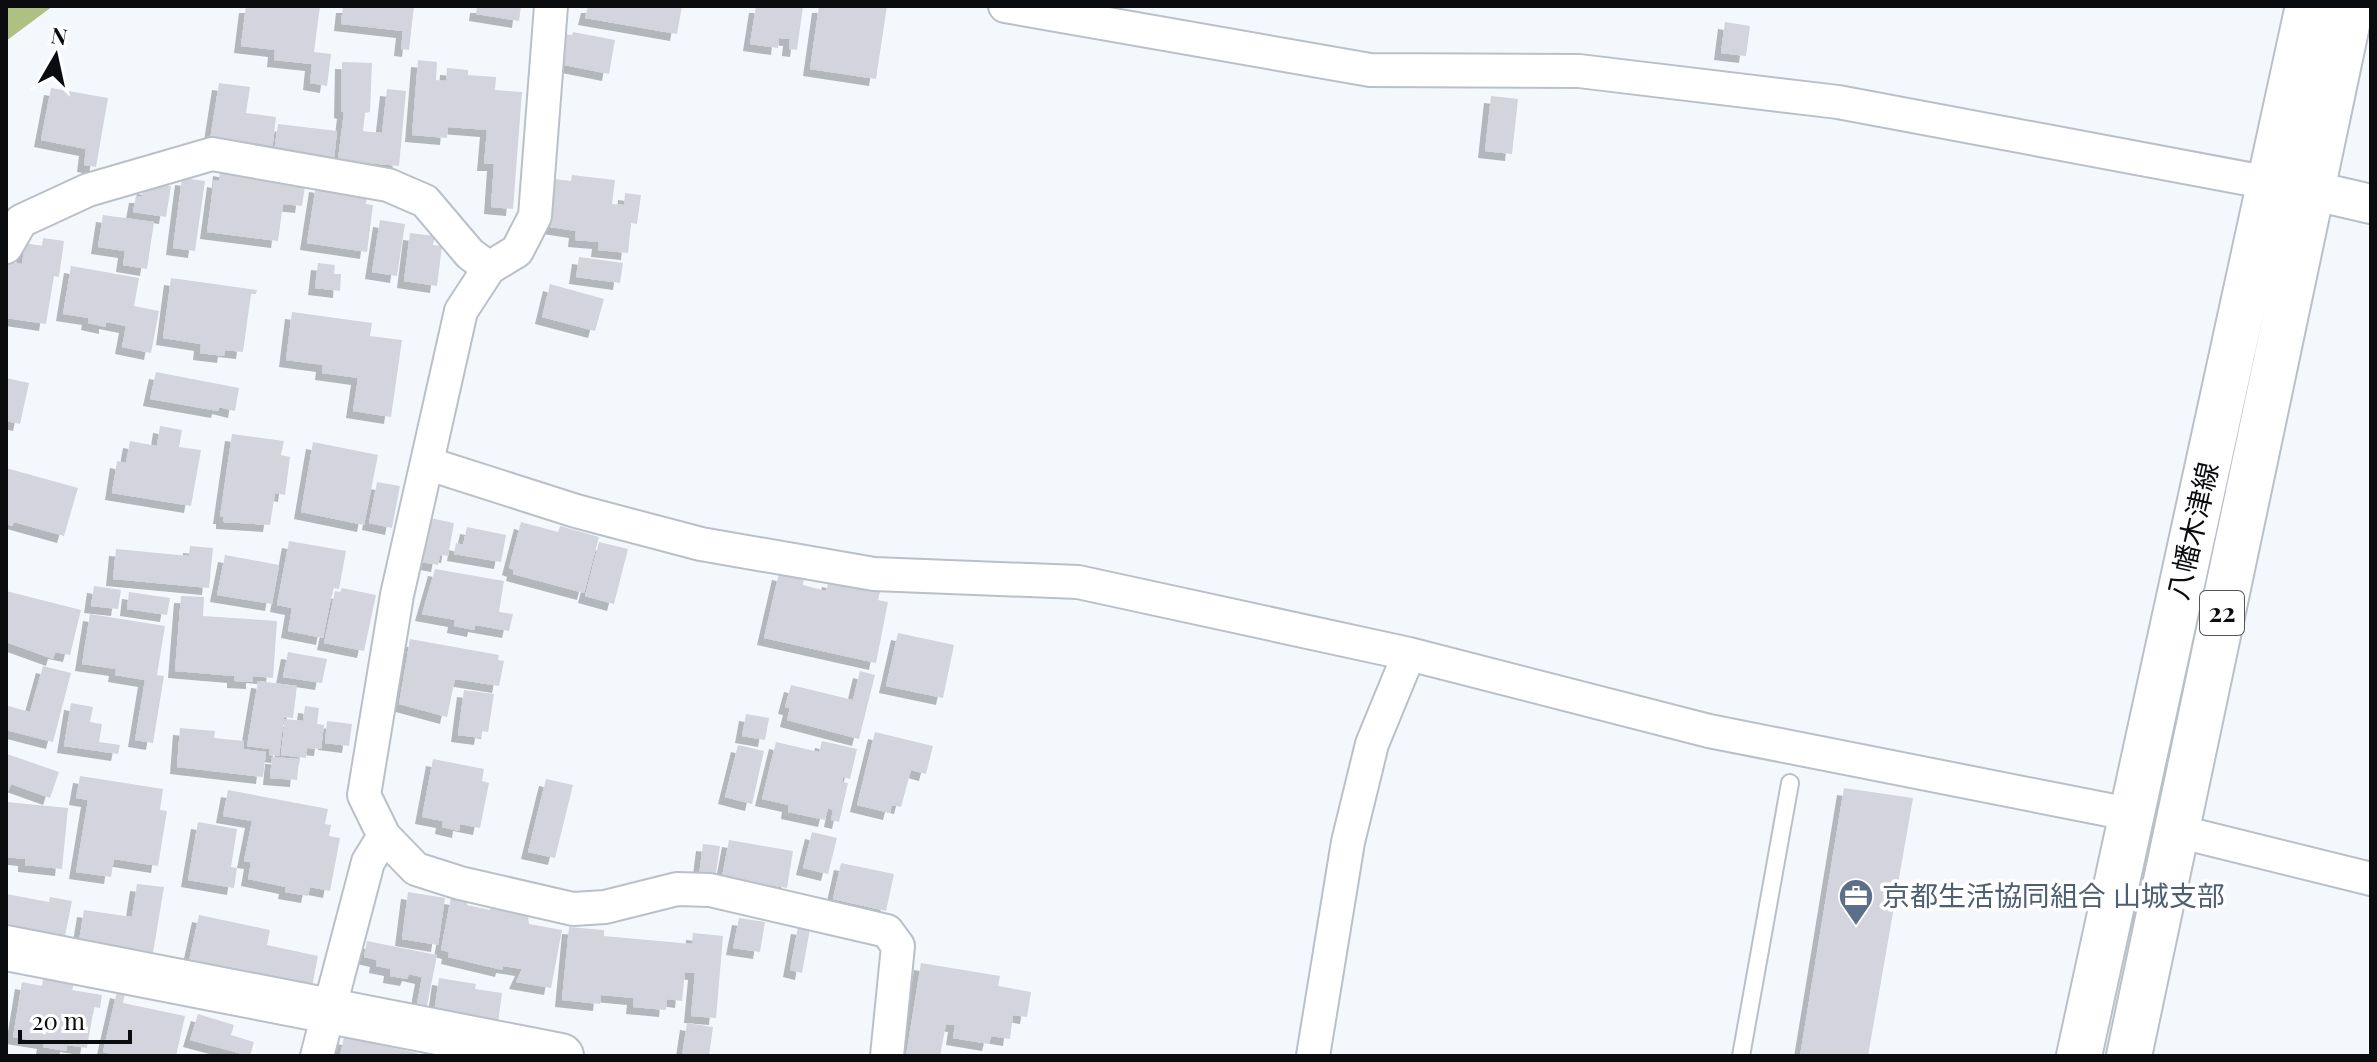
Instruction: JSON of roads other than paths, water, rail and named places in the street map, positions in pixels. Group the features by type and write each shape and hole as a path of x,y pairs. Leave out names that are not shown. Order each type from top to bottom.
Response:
{"main road":[{"name":"八幡木津線","path":"2129,1056 2177,831 2291,187 2308,6"},
{"name":"八幡木津線","path":"2079,1056 2129,814 2291,187 2351,6"},
{"path":"6,948 561,1056"}],"street":[{"path":"551,6 535,216 517,251 489,268 461,311 429,464 397,595 364,795 384,836 416,869 460,883 573,909 605,907 677,889 710,890 887,931 898,946 887,1056"},
{"path":"1005,6 1370,70 1579,71 1838,102 2371,204"},
{"path":"6,247 21,221 88,190 212,154 388,185 425,201 470,254 489,268"},
{"path":"429,464 576,511 701,544 874,574 1078,582 1409,654 1709,731 2129,814"},
{"path":"1313,1056 1348,842 1372,744 1409,654"},
{"path":"2177,831 2371,879"},
{"path":"317,1056 368,862 384,836"}],"lane":[{"path":"1741,1056 1790,783"}],"place":[{"name":"京都生活協同組合 山城支部","path":"1856,927"}]}
